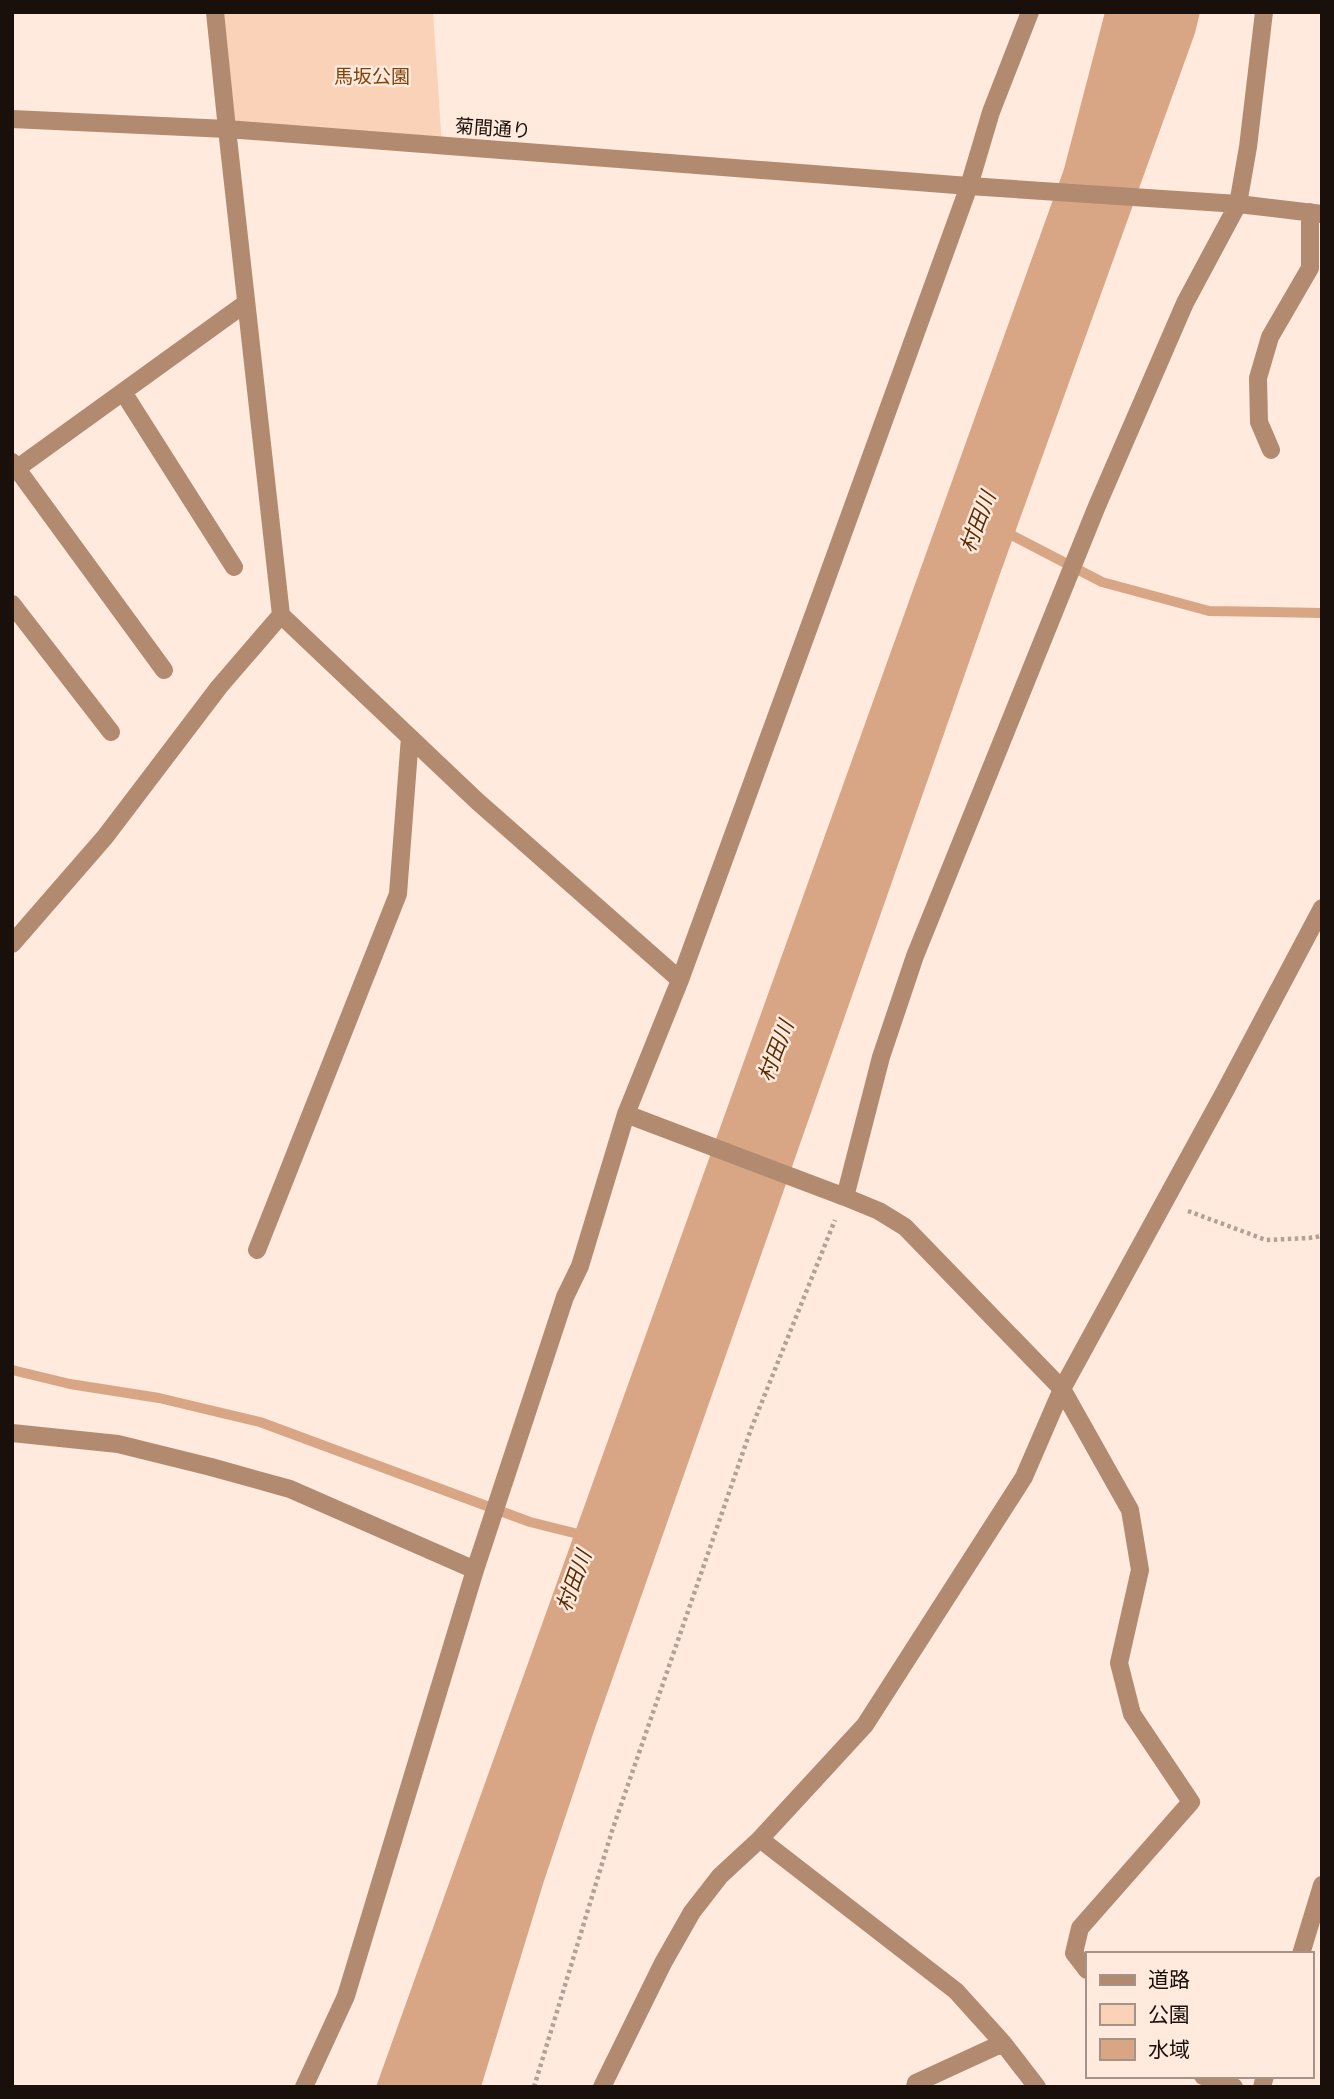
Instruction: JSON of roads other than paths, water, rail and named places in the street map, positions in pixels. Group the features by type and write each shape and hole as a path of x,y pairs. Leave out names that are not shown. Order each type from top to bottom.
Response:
{"street":[{"path":"215,12 281,615 477,801 680,980"},
{"path":"304,2087 346,1996 475,1570 565,1297 580,1266 626,1114 680,980 969,186 991,112 1030,12"},
{"path":"845,1197 881,1057 915,956 1097,506 1185,303 1238,204 1248,148 1264,12"},
{"name":"菊間通り","path":"12,118 226,129 1238,204 1316,213"},
{"path":"1271,450 1259,422 1258,378 1270,337 1310,268 1316,213"},
{"path":"164,670 14,468 246,303"},
{"path":"123,392 234,566"},
{"path":"12,604 111,732"},
{"path":"12,944 105,837 219,687 281,615"},
{"path":"257,1251 398,894 410,737"},
{"path":"602,2087 692,1912 720,1876 760,1839 865,1725 1024,1477 1062,1389 1322,908"},
{"path":"626,1114 845,1197 879,1211 905,1227 1062,1389 1130,1510 1140,1570 1119,1663 1132,1714 1191,1802 1080,1928 1074,1952 1086,1969"},
{"path":"12,1433 118,1444 211,1466 290,1489 475,1570"},
{"path":"760,1839 956,1991 1003,2043 1037,2087"},
{"path":"1302,1952 1322,1885"},
{"path":"915,2087 916,2083 1003,2043"},
{"path":"1209,2078 1234,2087"}],"water":[{"name":"村田川","path":"1105,12 1200,12 1195,33 1000,574 595,1728 543,1884 481,2087 376,2087 1064,169"}],"waterway":[{"path":"1002,530 1102,582 1209,611 1322,613"},
{"path":"12,1370 70,1384 159,1398 260,1422 530,1522 590,1537"}],"park label":[{"name":"馬坂公園","path":"372,76"}]}
